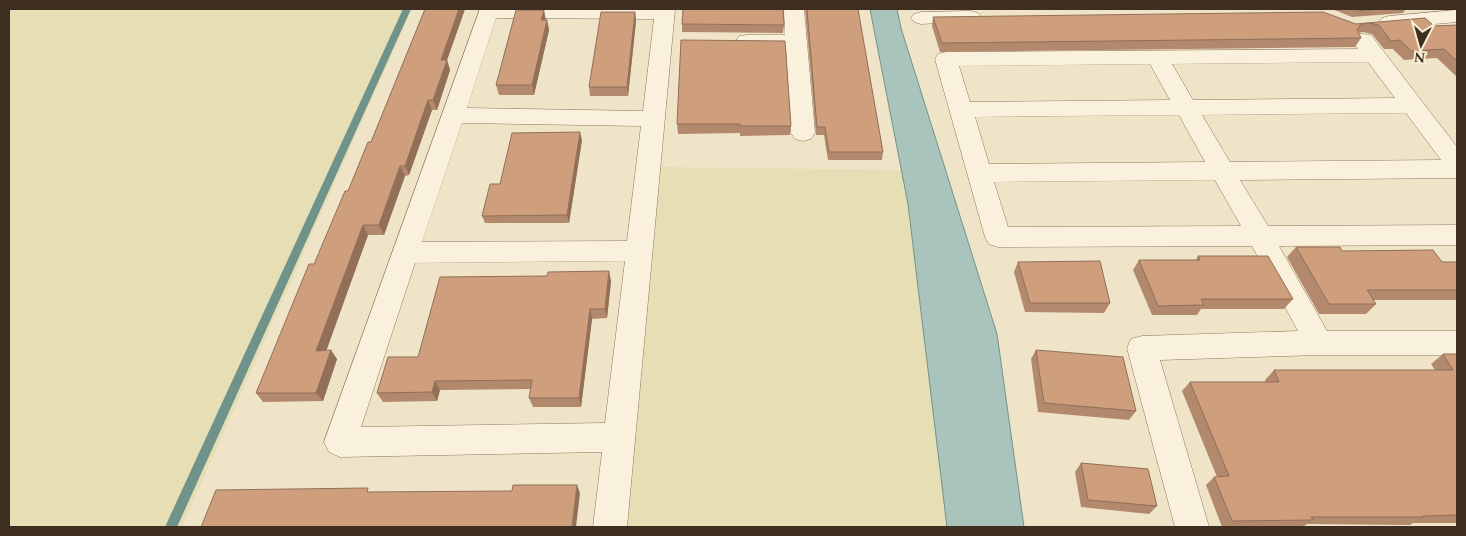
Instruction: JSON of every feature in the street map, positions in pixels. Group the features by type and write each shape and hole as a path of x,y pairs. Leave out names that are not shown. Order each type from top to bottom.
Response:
{"street":[{"path":"794,9 804,133"},
{"path":"610,527 620,437 654,119 672,40 665,11 488,12 340,442 620,437"},
{"path":"921,18 980,14"},
{"path":"1457,16 1350,25 1457,164"},
{"path":"729,41 796,42"},
{"path":"1374,55 946,60 998,237 1457,235"},
{"path":"1157,57 1319,343"},
{"path":"961,110 1185,106 1412,105"},
{"path":"452,115 654,119"},
{"path":"980,173 1457,169"},
{"path":"405,253 640,250"},
{"path":"1192,527 1142,348 1319,343 1457,343"}],"shaded area":[{"path":"9,9 412,9 182,527 9,527"},
{"path":"660,167 914,170 984,527 626,527"}],"water":[{"path":"870,9 897,9 901,28 997,334 1024,527 947,527 908,204"}],"building":[{"path":"425,9 459,9 441,60 447,60 433,100 428,100 405,166 400,166 379,225 363,225 316,351 331,350 316,393 256,393 309,264 314,264 345,191 348,191 368,142 371,142"},
{"path":"683,9 783,9 784,25 682,24"},
{"path":"807,9 858,9 883,152 829,152 825,127 817,127"},
{"path":"1352,9 1380,9 1357,11"},
{"path":"516,10 544,10 541,20 547,20 532,85 496,85"},
{"path":"601,12 635,12 627,87 589,87"},
{"path":"1323,12 1356,24 1425,18 1434,26 1457,25 1457,61 1444,49 1411,51 1400,40 1391,41 1379,25 1369,23 1361,24 1357,30 1361,38 942,43 933,17"},
{"path":"681,40 785,41 791,126 677,124"},
{"path":"580,132 567,215 482,216 490,184 500,184 512,133"},
{"path":"1296,247 1340,247 1342,251 1433,250 1442,262 1457,262 1457,290 1367,290 1376,304 1329,304"},
{"path":"1198,256 1268,256 1293,299 1201,299 1204,305 1158,306 1139,260 1200,260"},
{"path":"1100,261 1110,303 1030,303 1018,262"},
{"path":"609,271 605,309 590,309 579,398 529,398 532,380 435,381 432,392 377,393 388,357 418,357 440,277 547,276 548,272"},
{"path":"1036,350 1123,357 1136,411 1044,403"},
{"path":"1443,354 1457,354 1457,515 1423,517 1311,517 1313,520 1232,521 1214,477 1229,476 1190,382 1279,382 1274,370 1453,370"},
{"path":"1081,463 1148,469 1157,506 1088,500"},
{"path":"513,485 577,485 572,527 201,527 216,490 368,488 367,492 512,491"}],"waterway":[{"path":"171,527 407,9"}]}
